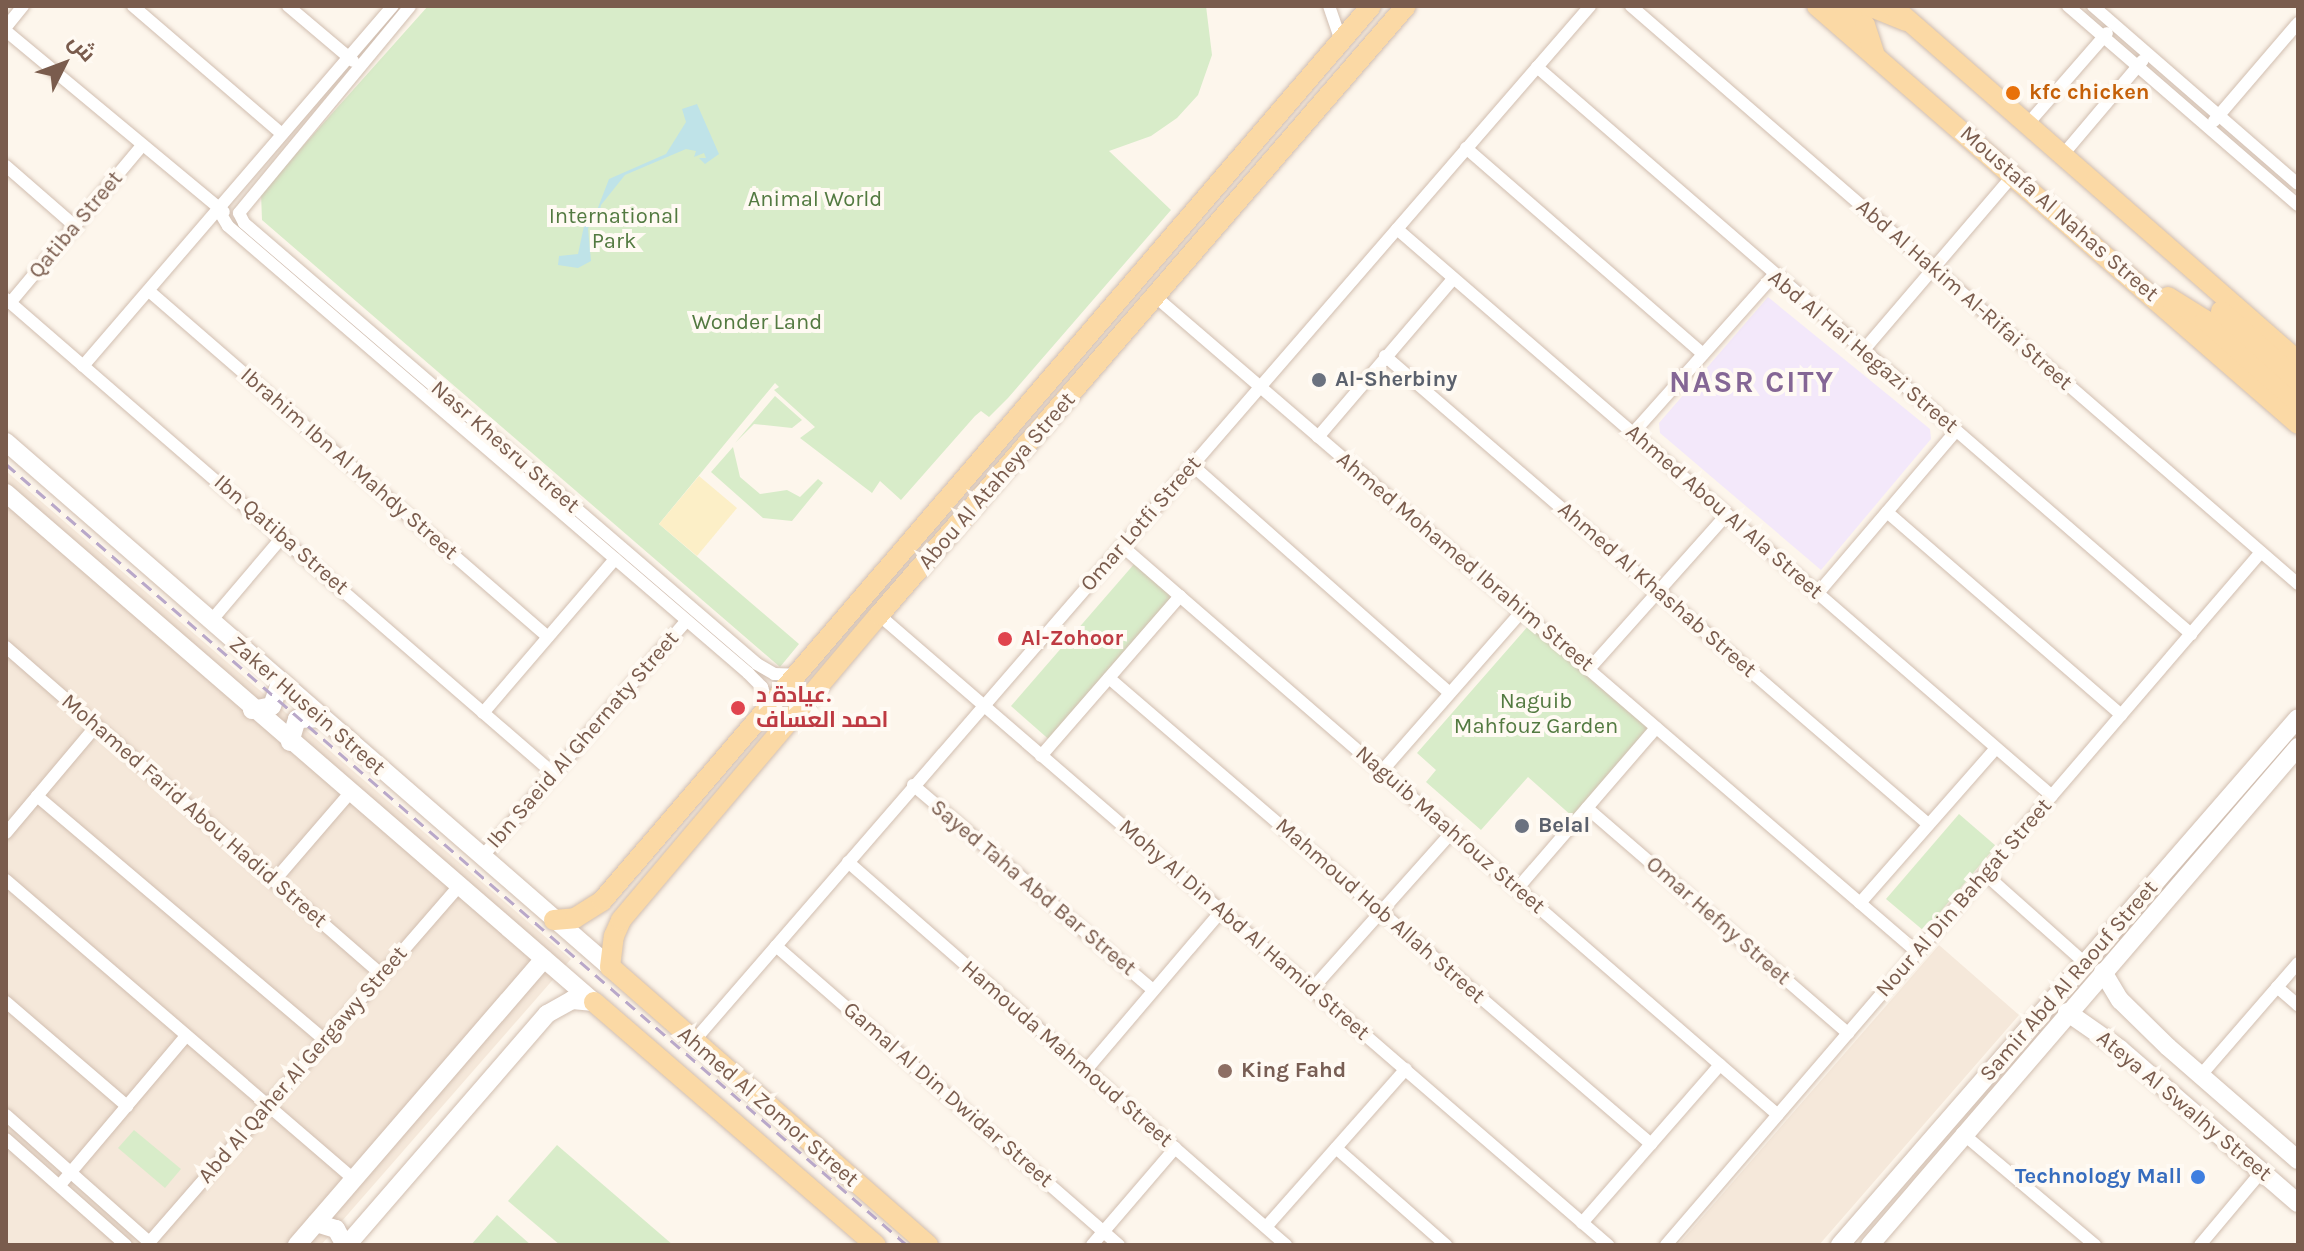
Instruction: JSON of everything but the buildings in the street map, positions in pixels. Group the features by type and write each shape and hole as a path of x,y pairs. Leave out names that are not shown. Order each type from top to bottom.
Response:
{"main road":[{"name":"Abou Al Ataheya Street","path":"554,920 575,918 602,901 1371,6"},
{"name":"Abou Al Ataheya Street","path":"610,967 621,920 879,615 1157,298 1406,6"},
{"name":"Moustafa Al Nahas Street","path":"1817,6 2298,424"},
{"path":"1843,6 1865,25 1875,56"},
{"path":"1869,6 1909,22"},
{"name":"Moustafa Al Nahas Street","path":"1892,6 2061,157 2298,361"},
{"path":"2175,254 2196,288 2298,381"},
{"path":"2152,294 2194,312 2298,403"},
{"name":"Zaker Husein Street","path":"6,442 610,967"},
{"name":"Zaker Husein Street","path":"6,493 252,710 594,1002"},
{"path":"252,710 272,706 280,683"},
{"path":"290,742 297,719 320,718"},
{"name":"Samir Abd Al Raouf Street","path":"1840,1245 2298,718"},
{"name":"Samir Abd Al Raouf Street","path":"1870,1245 1962,1133 2298,747"},
{"path":"602,901 602,917 613,923 621,920"},
{"path":"297,1245 544,959"},
{"name":"Ahmed Al Zomor Street","path":"610,967 928,1245"},
{"name":"Ateya Al Swalhy Street","path":"2103,972 2120,1000 2168,1047 2298,1160"},
{"path":"316,1223 336,1229 346,1245 547,1014 572,1000 594,1002"},
{"name":"Ahmed Al Zomor Street","path":"594,1002 876,1245"},
{"name":"Ateya Al Swalhy Street","path":"2067,1012 2146,1071 2298,1203"},
{"path":"2146,1071 2145,1052 2153,1046 2168,1047"}],"street":[{"path":"23,6 6,29 207,202 214,214 239,222 410,6"},
{"path":"133,6 282,134"},
{"path":"288,6 360,67"},
{"path":"83,366 393,6"},
{"path":"1329,6 1341,40"},
{"name":"Omar Lotfi Street","path":"693,1042 1590,6"},
{"name":"Abd Al Hakim Al-Rifai Street","path":"1631,6 2298,584"},
{"path":"2068,6 2298,205"},
{"path":"2093,6 2298,184"},
{"path":"2026,126 2115,25"},
{"path":"2208,128 2296,28"},
{"path":"2061,157 2148,54"},
{"name":"Abd Al Hai Hegazi Street","path":"1537,67 1773,276 2191,634"},
{"name":"Qatiba Street","path":"8,301 76,227 141,147"},
{"path":"1466,148 1703,354"},
{"path":"6,166 76,227"},
{"path":"1862,352 2013,175"},
{"name":"Nasr Khesru Street","path":"239,222 686,621 752,668 774,674 797,675"},
{"name":"Nasr Khesru Street","path":"239,222 752,668 769,709"},
{"name":"Ahmed Abou Al Ala Street","path":"1397,229 2052,796"},
{"path":"1633,433 1773,276"},
{"path":"1318,437 1453,279"},
{"name":"Ibrahim Ibn Al Mahdy Street","path":"149,291 548,637"},
{"name":"Ahmed Mohamed Ibrahim Street","path":"1157,298 1917,952"},
{"name":"Ibn Qatiba Street","path":"8,301 283,536 554,774"},
{"name":"Ahmed Al Khashab Street","path":"1385,356 1928,824"},
{"path":"1818,593 1956,431"},
{"path":"1192,465 1450,693"},
{"path":"1887,512 2121,715"},
{"path":"1590,668 1727,514"},
{"path":"211,621 283,536"},
{"name":"Naguib Maahfouz Street","path":"1122,546 1778,1115"},
{"name":"Nour Al Din Bahgat Street","path":"1666,1245 2261,552"},
{"path":"483,713 615,559"},
{"path":"1041,756 1180,596"},
{"path":"1382,771 1522,611"},
{"name":"Mohy Al Din Abd Al Hamid Street","path":"879,615 1608,1245"},
{"name":"Ibn Saeid Al Ghernaty Street","path":"481,858 686,621"},
{"path":"6,668 11,652"},
{"name":"Mohamed Farid Abou Hadid Street","path":"11,652 382,975"},
{"name":"Mahmoud Hob Allah Street","path":"1109,678 1651,1144"},
{"path":"6,833 96,726"},
{"path":"1517,889 1656,728"},
{"path":"1860,903 1996,748"},
{"name":"Sayed Taha Abd Bar Street","path":"913,785 1153,990"},
{"path":"274,881 350,793"},
{"path":"37,796 325,1040"},
{"name":"Omar Hefny Street","path":"1587,808 1848,1033"},
{"path":"1313,988 1452,832"},
{"name":"Hamouda Mahmoud Street","path":"848,862 1286,1245"},
{"path":"1985,874 2085,963"},
{"path":"6,880 355,1180"},
{"name":"Abd Al Qaher Al Gergawy Street","path":"148,1244 459,886"},
{"path":"1086,1070 1222,910"},
{"name":"Gamal Al Din Dwidar Street","path":"776,946 1119,1245"},
{"path":"2201,1075 2298,963"},
{"path":"2277,987 2298,1005"},
{"path":"6,1002 127,1106"},
{"path":"60,1185 186,1036"},
{"path":"1582,1223 1720,1065"},
{"path":"1266,1227 1406,1069"},
{"path":"6,1115 72,1171 148,1244"},
{"path":"1962,1133 2095,1245"},
{"path":"6,1139 126,1245"},
{"path":"1092,1245 1175,1148"},
{"path":"1336,1148 1446,1245"},
{"path":"2200,1245 2262,1171"}],"shaded area":[{"path":"1768,297 1930,429 1931,439 1821,570 1660,433 1659,423"},
{"path":"6,471 571,959 321,1245 6,1245"},
{"path":"1939,945 2019,1015 1819,1245 1678,1245"}],"green space":[{"name":"International Park","path":"428,6 1206,6 1212,55 1198,95 1177,118 1151,136 1109,151 1171,210 1008,398 989,417 981,411 975,416 901,500 880,481 872,493 800,438 815,427 774,390 779,387 775,383 659,524 799,644 780,667 262,220 261,193"},
{"path":"775,396 802,420 792,428 754,424 735,443"},
{"path":"733,447 740,477 760,494 787,490 800,497 818,479 823,483 792,521 763,518 711,472"},
{"path":"1135,563 1175,599 1053,743 1011,706"},
{"name":"Naguib Mahfouz Garden","path":"1530,624 1650,729 1573,817 1528,777 1481,830 1426,782 1436,770 1417,753"},
{"path":"1959,814 1996,846 1924,931 1886,899"},
{"path":"134,1130 181,1169 165,1188 118,1148"},
{"path":"557,1145 673,1245 560,1245 508,1201"},
{"path":"497,1215 531,1245 471,1245"}],"sand":[{"path":"699,476 737,508 697,556 659,524"}],"water":[{"path":"697,104 719,154 705,164 699,158 706,158 704,153 694,157 696,151 686,149 625,175 601,205 598,221 588,228 591,261 578,268 558,265 559,256 578,254 584,226 594,218 609,179 666,154 686,122 682,109"}],"railway":[{"path":"6,464 907,1245"}],"place":[{"name":"kfc chicken","path":"2013,93"},
{"name":"Al-Sherbiny","path":"1319,380"},
{"name":"Al-Zohoor","path":"1005,639"},
{"name":"عيادة د. احمد العساف","path":"738,708"},
{"name":"Belal","path":"1522,826"},
{"name":"King Fahd","path":"1225,1071"},
{"name":"Technology Mall","path":"2198,1177"}],"district":[{"name":"NASR CITY","path":"1752,382"}],"park label":[{"name":"Animal World","path":"815,200"},
{"name":"Wonder Land","path":"757,323"}]}
